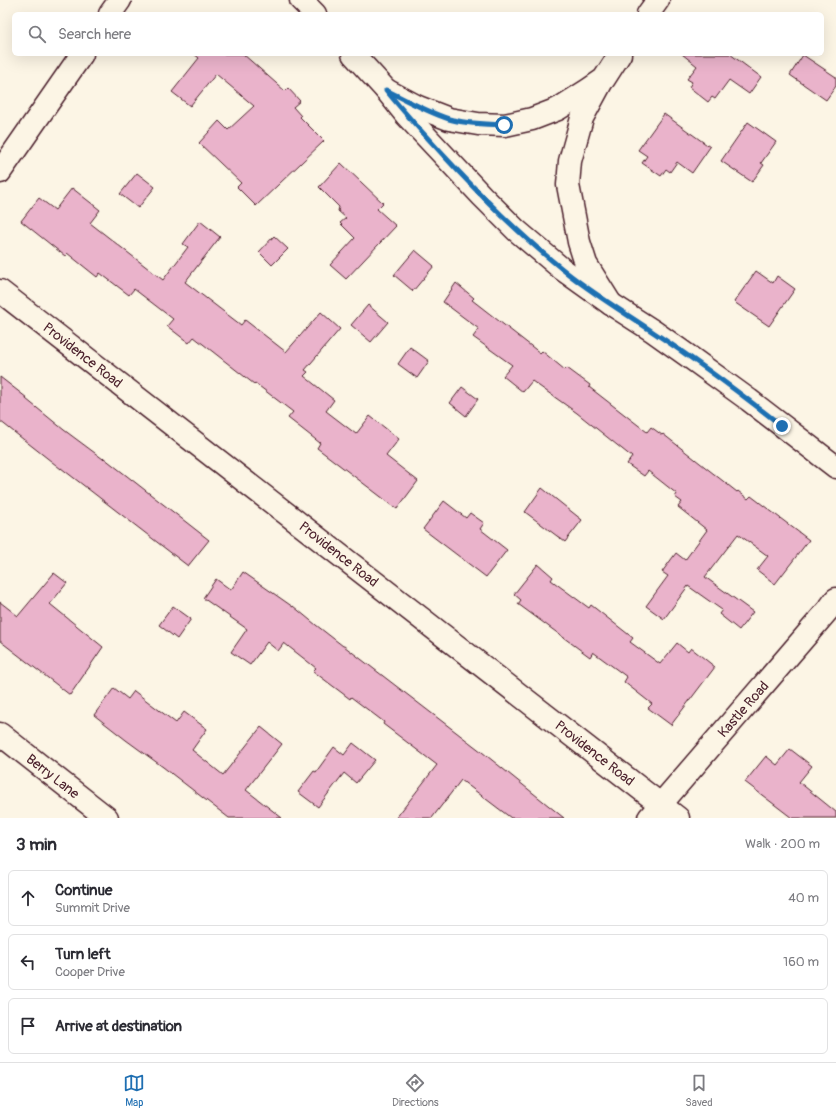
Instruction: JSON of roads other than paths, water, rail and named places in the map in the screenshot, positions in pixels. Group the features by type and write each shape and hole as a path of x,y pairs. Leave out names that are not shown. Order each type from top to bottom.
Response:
{"street":[{"path":"111,12 120,0"},
{"path":"301,0 313,12"},
{"path":"649,12 658,0"},
{"path":"0,172 81,56"},
{"path":"355,56 386,90 406,115 516,230 562,269 691,358 749,400 836,467"},
{"path":"611,304 586,264 579,242 568,185 570,161 582,118 619,56"},
{"path":"386,90 418,107 449,119 478,124 504,125 532,119 558,108 604,79"},
{"name":"Providence Road","path":"0,291 655,811 678,818"},
{"name":"Kastle Road","path":"655,811 836,599"},
{"name":"Berry Lane","path":"0,734 107,818"}]}
